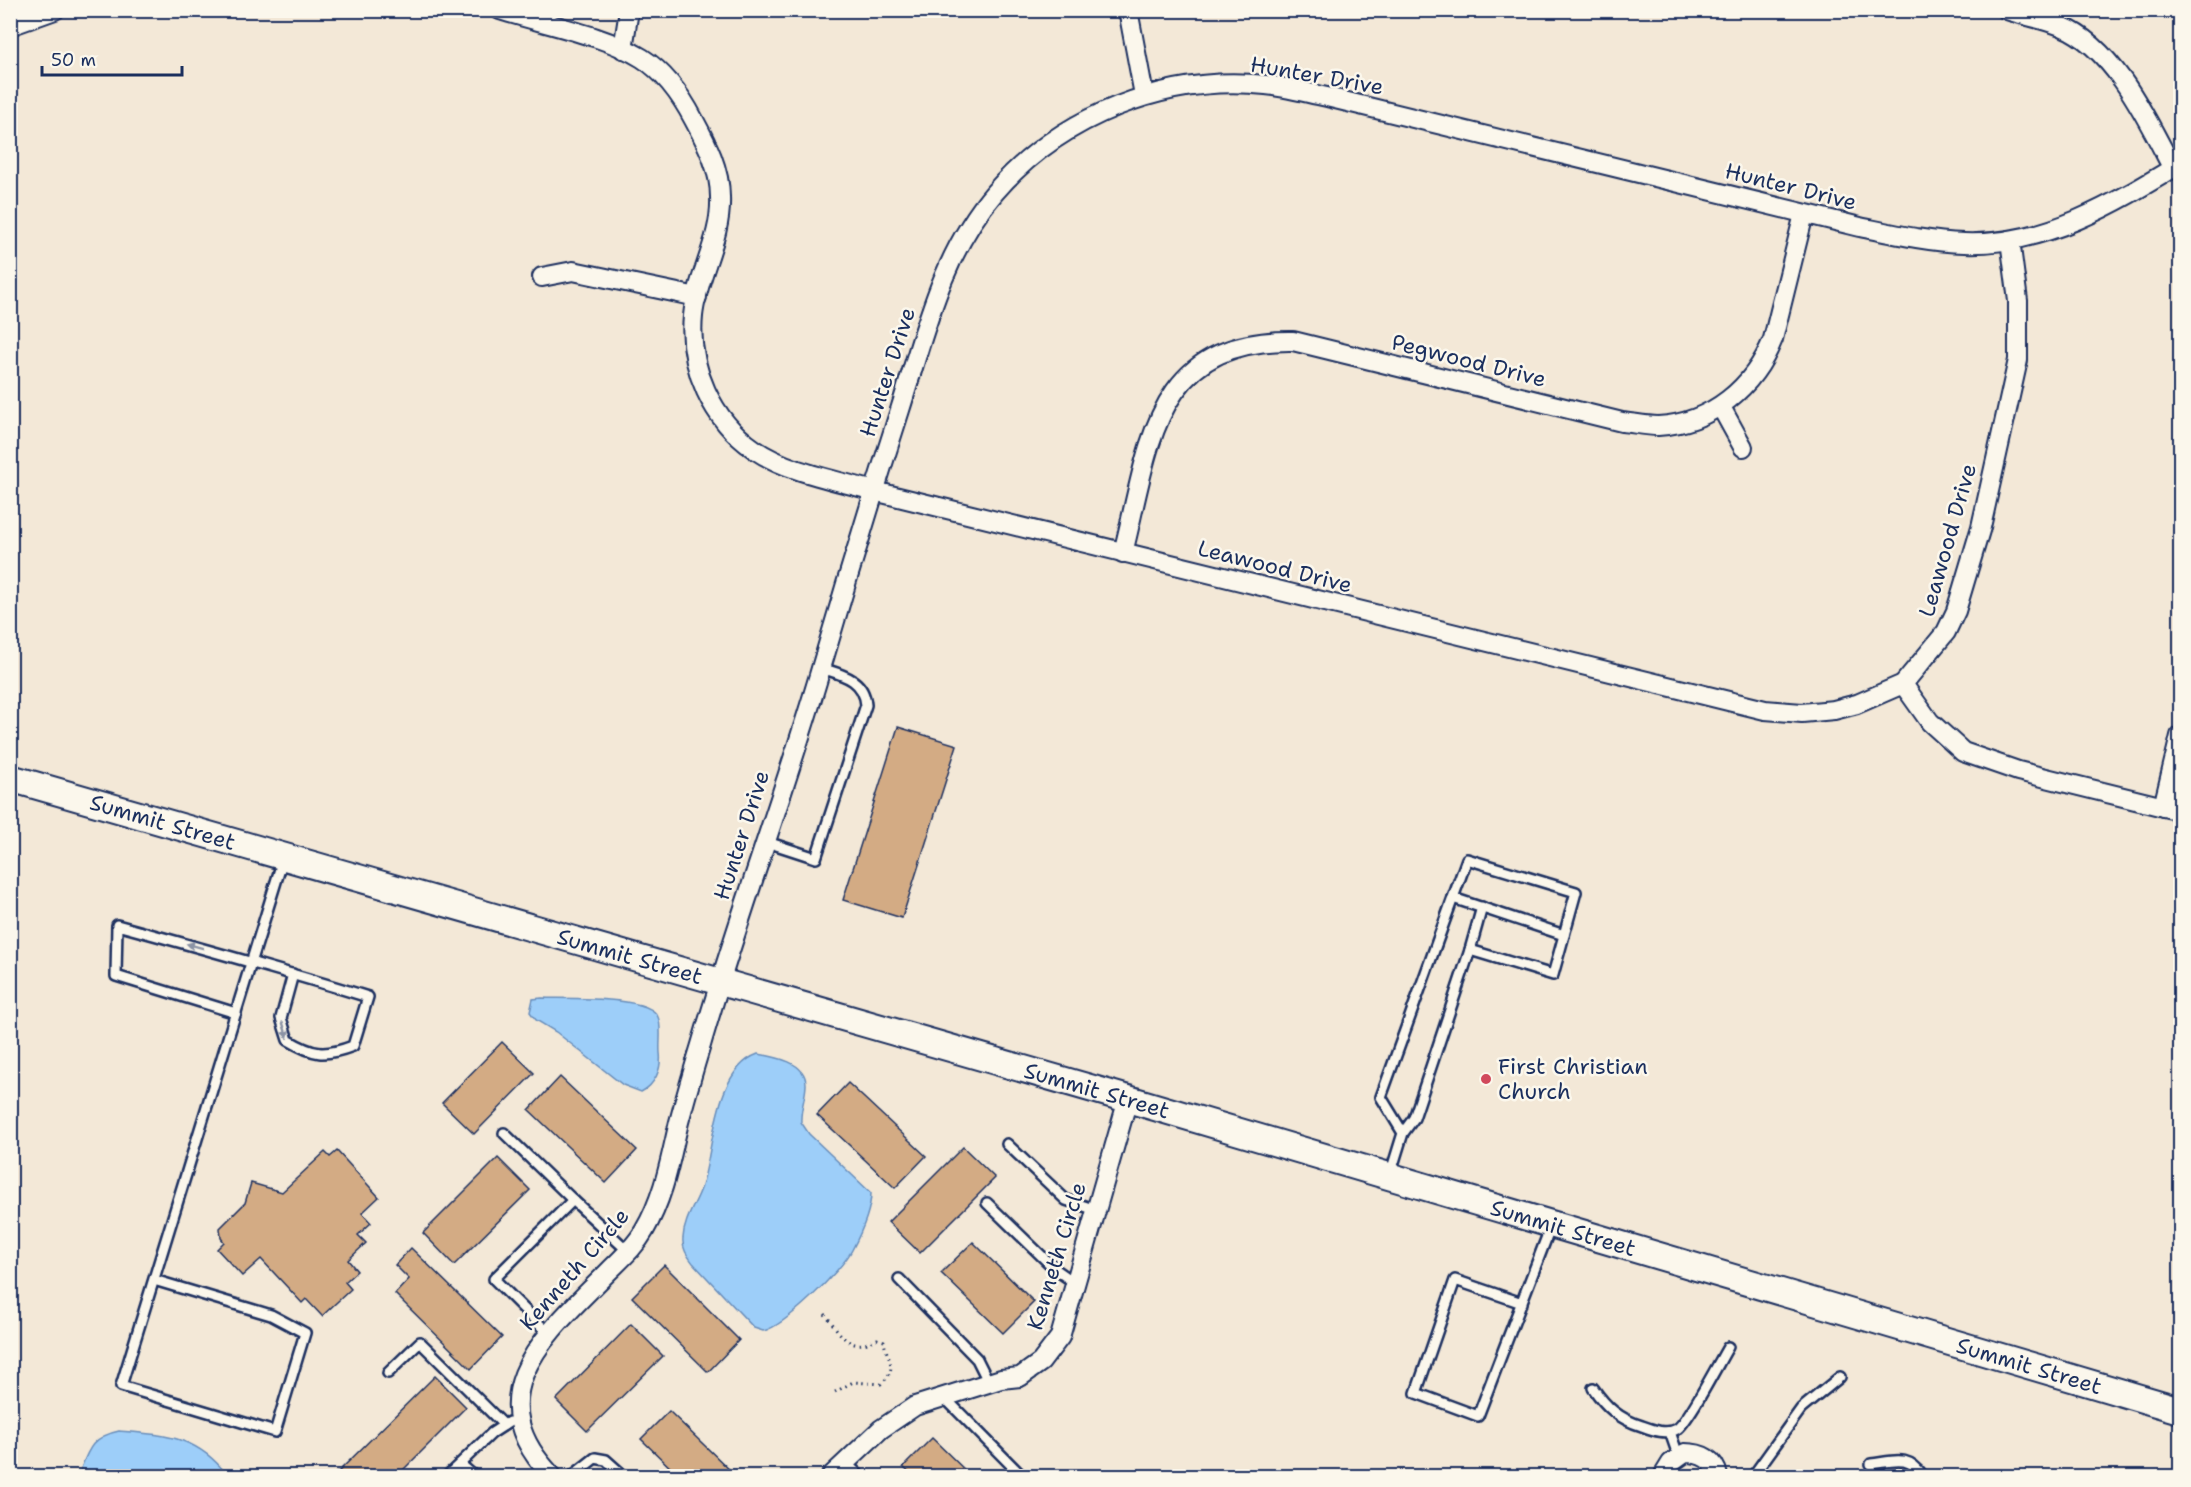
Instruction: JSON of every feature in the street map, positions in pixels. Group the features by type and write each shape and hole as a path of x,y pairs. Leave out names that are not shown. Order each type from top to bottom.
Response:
{"main road":[{"name":"Summit Street","path":"10,778 1128,1099 2181,1410"}],"street":[{"path":"10,26 55,10"},
{"name":"Leawood Drive","path":"500,10 623,49 643,59 667,80 688,108 704,138 716,168 720,196 719,219 693,315 695,354 701,380 712,404 731,430 756,450 790,466 874,491 1765,710 1802,713 1834,710 1857,704 1903,684 1946,632 1956,611 1981,527 2018,360 2018,301 2010,240"},
{"path":"623,49 629,10"},
{"path":"1128,10 1144,95"},
{"path":"2007,10 2062,26 2092,47 2107,61 2129,90 2177,167"},
{"name":"Hunter Drive","path":"719,982 821,668 874,491 946,267 976,218 1010,177 1052,141 1105,110 1144,95 1219,84 1267,85 1804,214 1915,238 1965,243 2010,240 2069,225 2114,204 2177,167"},
{"name":"Pegwood Drive","path":"1123,553 1157,421 1167,400 1181,381 1204,362 1229,349 1251,344 1293,341 1622,422 1658,426 1690,420 1721,407 1750,381 1765,359 1773,339 1804,214"},
{"path":"542,277 573,271 697,297"},
{"path":"1721,407 1743,447"},
{"path":"1903,684 1930,722 1963,752 2018,771 2172,809 2181,736"},
{"name":"Kenneth Circle","path":"552,1476 510,1422 522,1374 532,1354 548,1333 642,1235 662,1196 685,1100 719,982"},
{"name":"Kenneth Circle","path":"831,1476 881,1429 915,1406 989,1383 1020,1377 1041,1362 1060,1337 1128,1099"},
{"path":"1663,1476 1678,1455 1695,1453 1704,1456 1716,1468 1718,1476"}],"lane":[{"path":"764,841 816,858 866,705 865,695 859,685 849,677 821,668"},
{"path":"154,1280 271,1315 305,1333 276,1432 121,1386 283,857"},
{"path":"1403,1133 1381,1097 1467,859 1576,892 1553,975 1470,950"},
{"path":"1453,898 1564,935"},
{"path":"1390,1176 1403,1133 1414,1118 1482,908"},
{"path":"236,1013 116,976 117,925 252,961 368,997 353,1046 335,1053 310,1053 288,1040 281,1018 293,974"},
{"path":"504,1133 628,1251"},
{"path":"1007,1144 1066,1200 1096,1210"},
{"path":"548,1333 494,1279 573,1200"},
{"path":"987,1203 1055,1269 1075,1283"},
{"path":"1522,1303 1455,1280 1416,1393 1478,1416 1522,1303 1552,1224"},
{"path":"899,1279 976,1359 989,1383"},
{"path":"388,1373 420,1342 510,1422 447,1476"},
{"path":"1593,1388 1614,1414 1640,1426 1660,1432 1670,1432 1686,1419 1728,1347"},
{"path":"1753,1476 1801,1409 1840,1377"},
{"path":"944,1396 1022,1476"},
{"path":"1670,1432 1678,1455"},
{"path":"572,1476 595,1458 606,1460 624,1476"},
{"path":"1871,1464 1905,1460 1911,1462 1923,1476"},
{"path":"845,1462 860,1476"},
{"path":"460,1464 474,1476"}],"path":[{"path":"825,1314 836,1330 854,1344 862,1346 877,1339 884,1341 892,1360 886,1379 881,1384 853,1382 835,1392"}],"water":[{"path":"533,999 605,1000 639,1005 652,1010 658,1017 660,1030 660,1065 654,1081 641,1092 623,1085 556,1032 536,1020 530,1012"},
{"path":"758,1054 789,1062 801,1070 806,1084 801,1122 809,1134 871,1193 865,1222 846,1259 837,1271 798,1309 763,1331 754,1328 693,1263 683,1245 686,1224 702,1186 724,1093 732,1076 743,1063"},
{"path":"119,1431 166,1436 193,1445 217,1463 228,1476 78,1476 91,1446 102,1437"}],"building":[{"path":"898,727 957,745 902,918 843,900"},
{"path":"502,1042 534,1073 474,1134 442,1103"},
{"path":"560,1077 637,1150 606,1183 529,1110"},
{"path":"848,1083 926,1156 895,1188 817,1115"},
{"path":"963,1147 995,1178 920,1253 888,1222"},
{"path":"337,1151 379,1197 362,1213 371,1223 358,1235 366,1243 348,1260 357,1271 345,1282 351,1289 322,1316 306,1299 302,1303 261,1259 242,1276 217,1249 224,1242 220,1228 245,1203 251,1183 282,1192 325,1152 330,1157"},
{"path":"498,1158 530,1190 454,1265 423,1233"},
{"path":"973,1242 1034,1302 1003,1333 941,1273"},
{"path":"411,1248 502,1337 471,1369 395,1294 409,1279 395,1265"},
{"path":"664,1265 739,1340 708,1372 632,1297"},
{"path":"631,1324 663,1356 587,1431 556,1400"},
{"path":"435,1376 466,1407 397,1476 334,1476"},
{"path":"669,1411 736,1476 679,1476 641,1439"},
{"path":"932,1438 971,1476 913,1476 903,1467"}],"place":[{"name":"First Christian Church","path":"1486,1079"}]}
